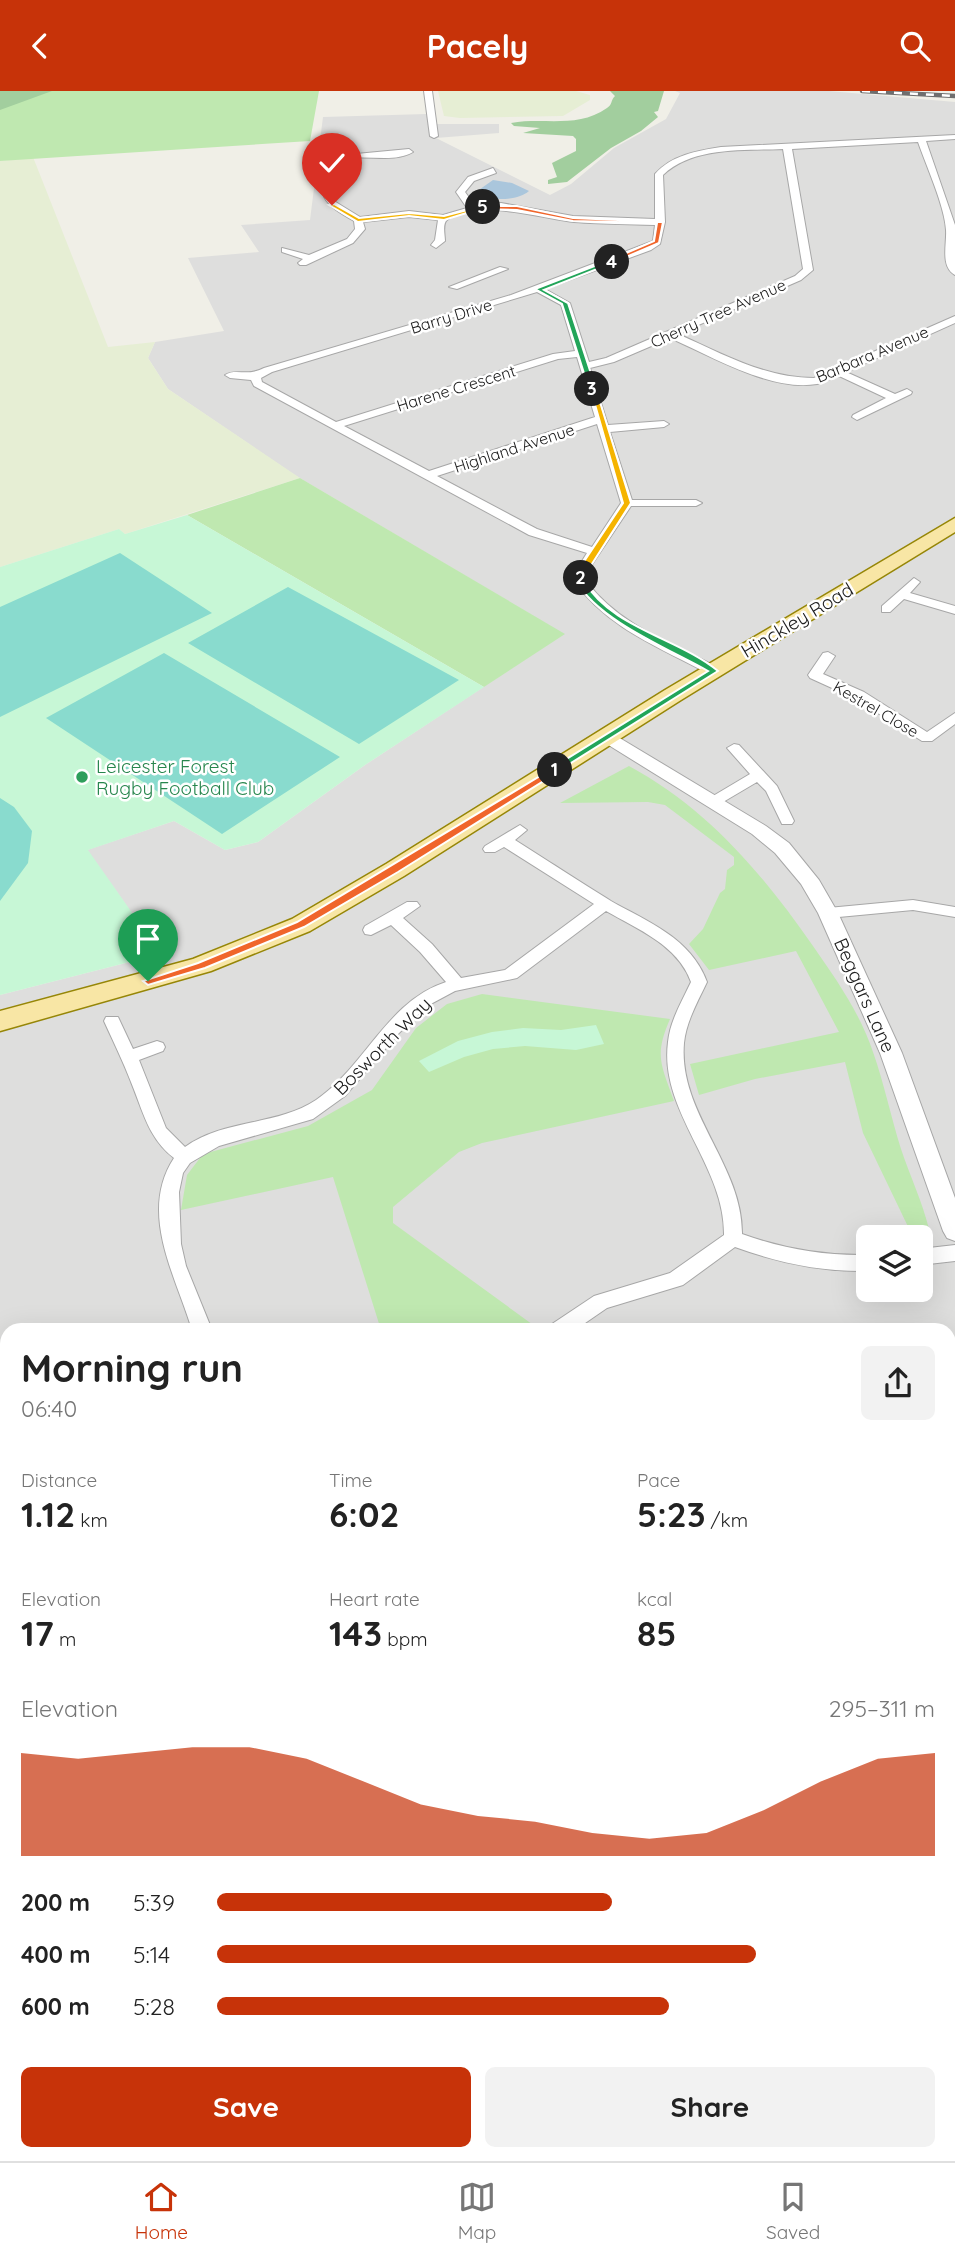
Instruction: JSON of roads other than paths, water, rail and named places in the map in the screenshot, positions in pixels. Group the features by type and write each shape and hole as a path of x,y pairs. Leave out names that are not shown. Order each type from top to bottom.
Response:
{"main road":[{"name":"Hinckley Road","path":"0,1021 202,965 301,925 955,524"}],"street":[{"path":"428,91 434,136"},
{"path":"409,152 344,156 332,161 327,183 330,201 336,208 358,220 409,214 444,218 473,209 501,206 573,224 660,222 659,174 669,163 687,156 720,150 955,137"},
{"path":"921,138 953,227 950,258 955,272"},
{"name":"Cherry Tree Avenue","path":"583,360 610,360 798,278 808,270 787,146"},
{"path":"473,209 460,192 471,179 493,171"},
{"path":"436,245 440,241 440,223 444,218"},
{"path":"285,250 306,260 355,238 360,229 358,220"},
{"name":"Barry Drive","path":"255,377 268,370 514,297 648,248 657,242 660,222"},
{"path":"454,287 503,269"},
{"path":"479,278 491,284"},
{"path":"538,289 565,303 627,503"},
{"path":"503,291 514,297"},
{"name":"Barbara Avenue","path":"670,334 785,380 816,381 955,319"},
{"name":"Harene Crescent","path":"333,426 557,356 583,360"},
{"path":"838,372 895,398"},
{"path":"230,375 255,377 258,384 426,477 533,532 595,552"},
{"path":"857,417 907,392"},
{"name":"Highland Avenue","path":"426,477 602,424 664,424"},
{"path":"627,503 696,504"},
{"path":"627,503 583,569 581,582 589,597 648,636 714,671"},
{"path":"886,609 914,582"},
{"path":"901,594 955,610"},
{"name":"Kestrel Close","path":"828,656 815,675 859,695 927,738 955,717"},
{"name":"Beggars Lane","path":"608,737 759,829 782,848 809,880 828,913 891,1053 955,1231"},
{"path":"734,748 772,789 787,821"},
{"path":"713,802 760,774"},
{"path":"490,849 520,830"},
{"path":"506,841 679,950 687,957 698,975 698,982 675,1044 676,1066 683,1090 731,1204 733,1237"},
{"name":"Bosworth Way","path":"183,1155 209,1141 282,1124 320,1107 419,1004 456,983 497,979 511,974 605,904"},
{"path":"828,913 913,905 955,912"},
{"path":"371,930 412,906"},
{"path":"393,918 426,948 456,983"},
{"path":"112,1021 130,1057 158,1131 167,1143 183,1155 175,1171 169,1195 173,1248 177,1266 200,1323"},
{"path":"130,1057 157,1047"},
{"path":"733,1237 787,1258 809,1263 856,1263"},
{"path":"570,1323 601,1302 676,1279 733,1237"},
{"path":"933,1256 955,1254"}],"railway":[{"path":"862,91 955,96"}],"place":[{"name":"Leicester Forest Rugby Football Club","path":"82,777"}]}
